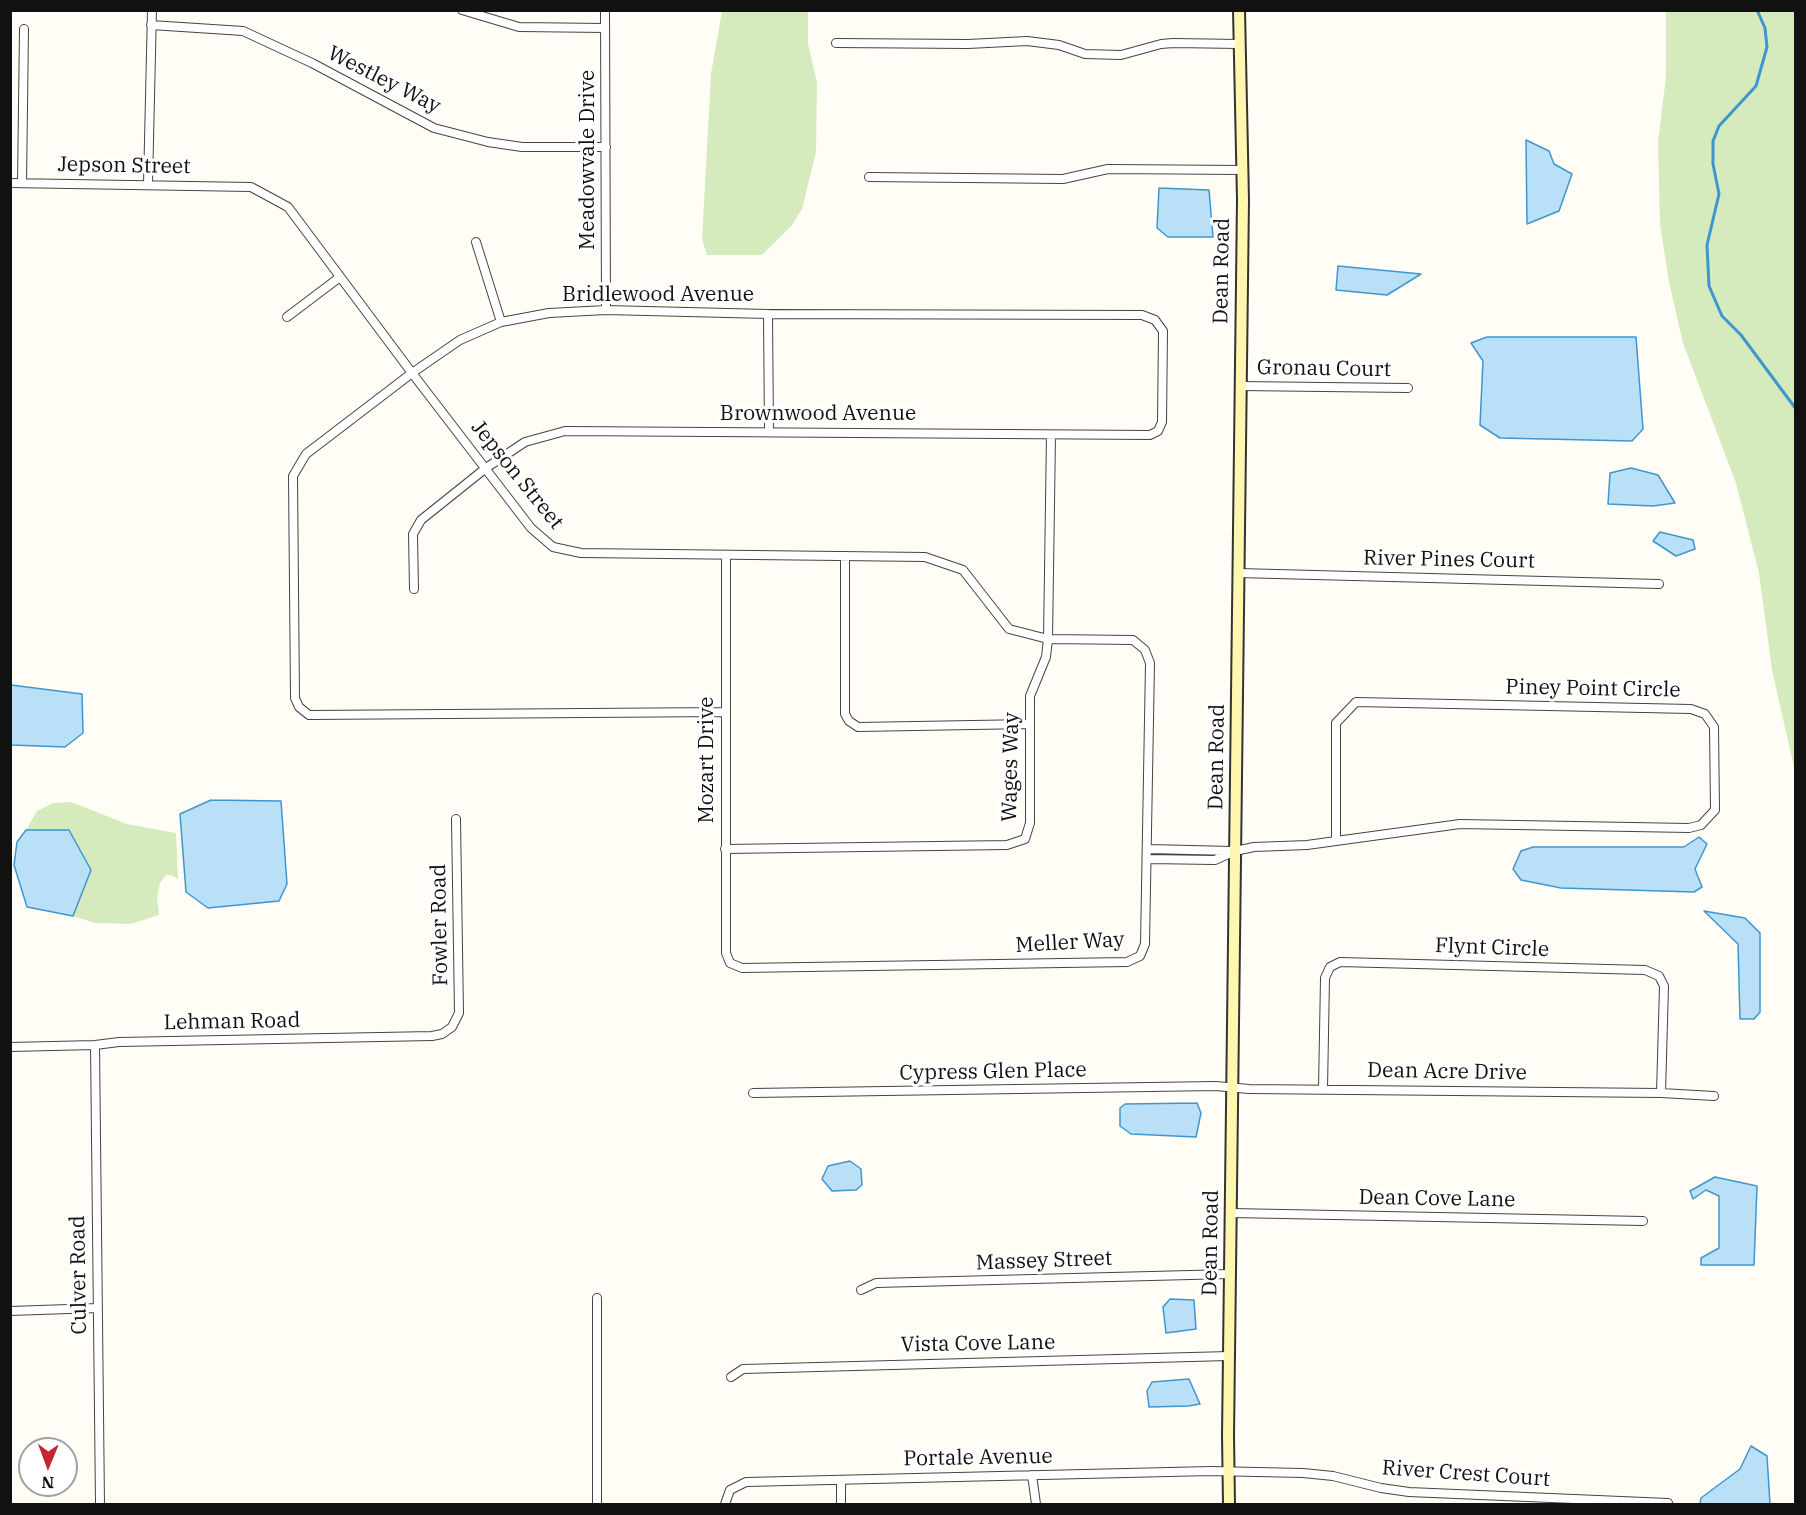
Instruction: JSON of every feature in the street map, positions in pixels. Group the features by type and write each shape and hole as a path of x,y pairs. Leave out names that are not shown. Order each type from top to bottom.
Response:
{"main road":[{"name":"Dean Road","path":"1229,1504 1243,170 1239,10"}],"street":[{"path":"148,184 152,10"},
{"path":"462,10 519,27 605,28"},
{"name":"Meadowvale Drive","path":"605,10 606,310"},
{"name":"Westley Way","path":"151,26 243,32 312,63 434,128 488,142 522,147 606,147"},
{"path":"22,183 24,29"},
{"path":"836,43 968,44 1027,41 1059,45 1085,54 1121,55 1167,44 1240,44"},
{"path":"869,177 1063,179 1108,169 1243,170"},
{"name":"Jepson Street","path":"10,183 251,187 288,207 531,528 553,547 581,553 925,557 963,570 1009,629 1048,639 1133,640 1145,650"},
{"path":"476,242 501,322"},
{"path":"287,317 340,277"},
{"name":"Bridlewood Avenue","path":"725,712 309,715 299,706 295,698 293,476 306,454 412,373 460,340 501,322 549,313 606,310 768,314 1142,315 1155,320 1163,331 1161,422 1158,431"},
{"path":"768,314 769,432"},
{"name":"Gronau Court","path":"1240,386 1408,388"},
{"name":"Brownwood Avenue","path":"414,590 413,534 421,520 486,468 525,442 565,431 1150,435 1158,431"},
{"name":"Wages Way","path":"725,849 1007,845 1025,839 1030,823 1030,696 1046,657 1048,639 1051,435"},
{"name":"Mozart Drive","path":"726,556 726,953 730,963"},
{"path":"845,556 845,714 849,721 858,727 1030,724"},
{"name":"River Pines Court","path":"1238,573 1659,584"},
{"name":"Meller Way","path":"730,963 742,968 1127,962 1140,956 1145,944 1148,849 1150,663 1145,650"},
{"name":"Piney Point Circle","path":"1235,851 1254,847 1297,846 1336,841 1460,824 1689,828 1701,825 1715,810 1714,727 1706,714 1691,710 1356,702 1336,723 1336,841"},
{"name":"Fowler Road","path":"452,1027 459,1013 460,1001 456,819"},
{"path":"1148,849 1235,851"},
{"path":"1147,859 1215,860 1235,851"},
{"name":"Flynt Circle","path":"1323,1089 1325,978 1330,967 1340,962 1645,970 1659,976 1664,986 1661,1093"},
{"name":"Lehman Road","path":"10,1047 94,1045 119,1042 432,1036 442,1034 452,1027"},
{"name":"Culver Road","path":"94,1045 100,1504"},
{"name":"Dean Acre Drive","path":"1232,1088 1661,1093 1714,1096"},
{"name":"Cypress Glen Place","path":"753,1093 1232,1088"},
{"name":"Dean Cove Lane","path":"1231,1213 1643,1221"},
{"name":"Massey Street","path":"861,1290 876,1283 1230,1274"},
{"path":"597,1298 597,1504"},
{"path":"10,1311 98,1308"},
{"name":"Vista Cove Lane","path":"731,1377 744,1369 1229,1356"},
{"name":"Portale Avenue","path":"725,1504 730,1490 746,1482 1228,1472"},
{"name":"River Crest Court","path":"1228,1472 1323,1475 1409,1492 1668,1503"},
{"path":"1032,1475 1036,1504"},
{"path":"841,1480 841,1504"}],"green space":[{"path":"722,11 808,11 808,44 817,83 816,152 802,209 792,225 762,255 707,255 702,239 711,74"},
{"path":"1666,11 1795,11 1795,772 1772,670 1759,573 1736,483 1683,343 1669,282 1660,225 1658,142 1666,77"},
{"path":"71,802 127,824 176,833 178,879 166,875 160,883 157,897 159,915 131,924 95,923 73,916 91,870 26,830 37,811 53,803"}],"water":[{"path":"1526,140 1549,151 1554,164 1572,174 1559,211 1527,224"},
{"path":"1159,188 1209,190 1213,237 1168,237 1157,228"},
{"path":"1338,266 1421,274 1387,295 1336,290"},
{"path":"1487,337 1636,337 1643,429 1632,441 1500,438 1480,425 1483,361 1471,343"},
{"path":"1631,468 1658,475 1675,503 1653,506 1608,504 1610,473"},
{"path":"1660,532 1693,540 1695,549 1676,556 1653,541"},
{"path":"11,685 82,694 83,733 65,747 11,745"},
{"path":"211,800 281,801 287,884 279,901 208,908 186,892 180,814"},
{"path":"26,830 69,830 91,870 73,916 27,907 14,865 17,842"},
{"path":"1699,837 1707,844 1695,869 1702,887 1694,892 1561,888 1521,880 1513,869 1521,851 1533,847 1684,847"},
{"path":"1704,911 1745,918 1760,933 1760,1012 1754,1019 1740,1019 1738,944"},
{"path":"1197,1103 1201,1113 1196,1137 1131,1134 1120,1126 1120,1108 1125,1104"},
{"path":"850,1161 861,1169 862,1185 856,1190 832,1191 822,1179 828,1166"},
{"path":"1715,1177 1757,1186 1754,1265 1701,1265 1701,1258 1719,1248 1719,1196 1706,1190 1693,1199 1690,1191"},
{"path":"1170,1299 1194,1300 1196,1329 1166,1333 1163,1307"},
{"path":"1189,1379 1200,1404 1149,1407 1147,1391 1152,1382"},
{"path":"1751,1446 1767,1456 1770,1504 1700,1504 1701,1498 1740,1469"}],"waterway":[{"path":"1757,10 1765,28 1767,47 1756,86 1719,126 1713,141 1713,164 1719,194 1707,245 1709,286 1722,316 1741,335 1796,409"}]}
